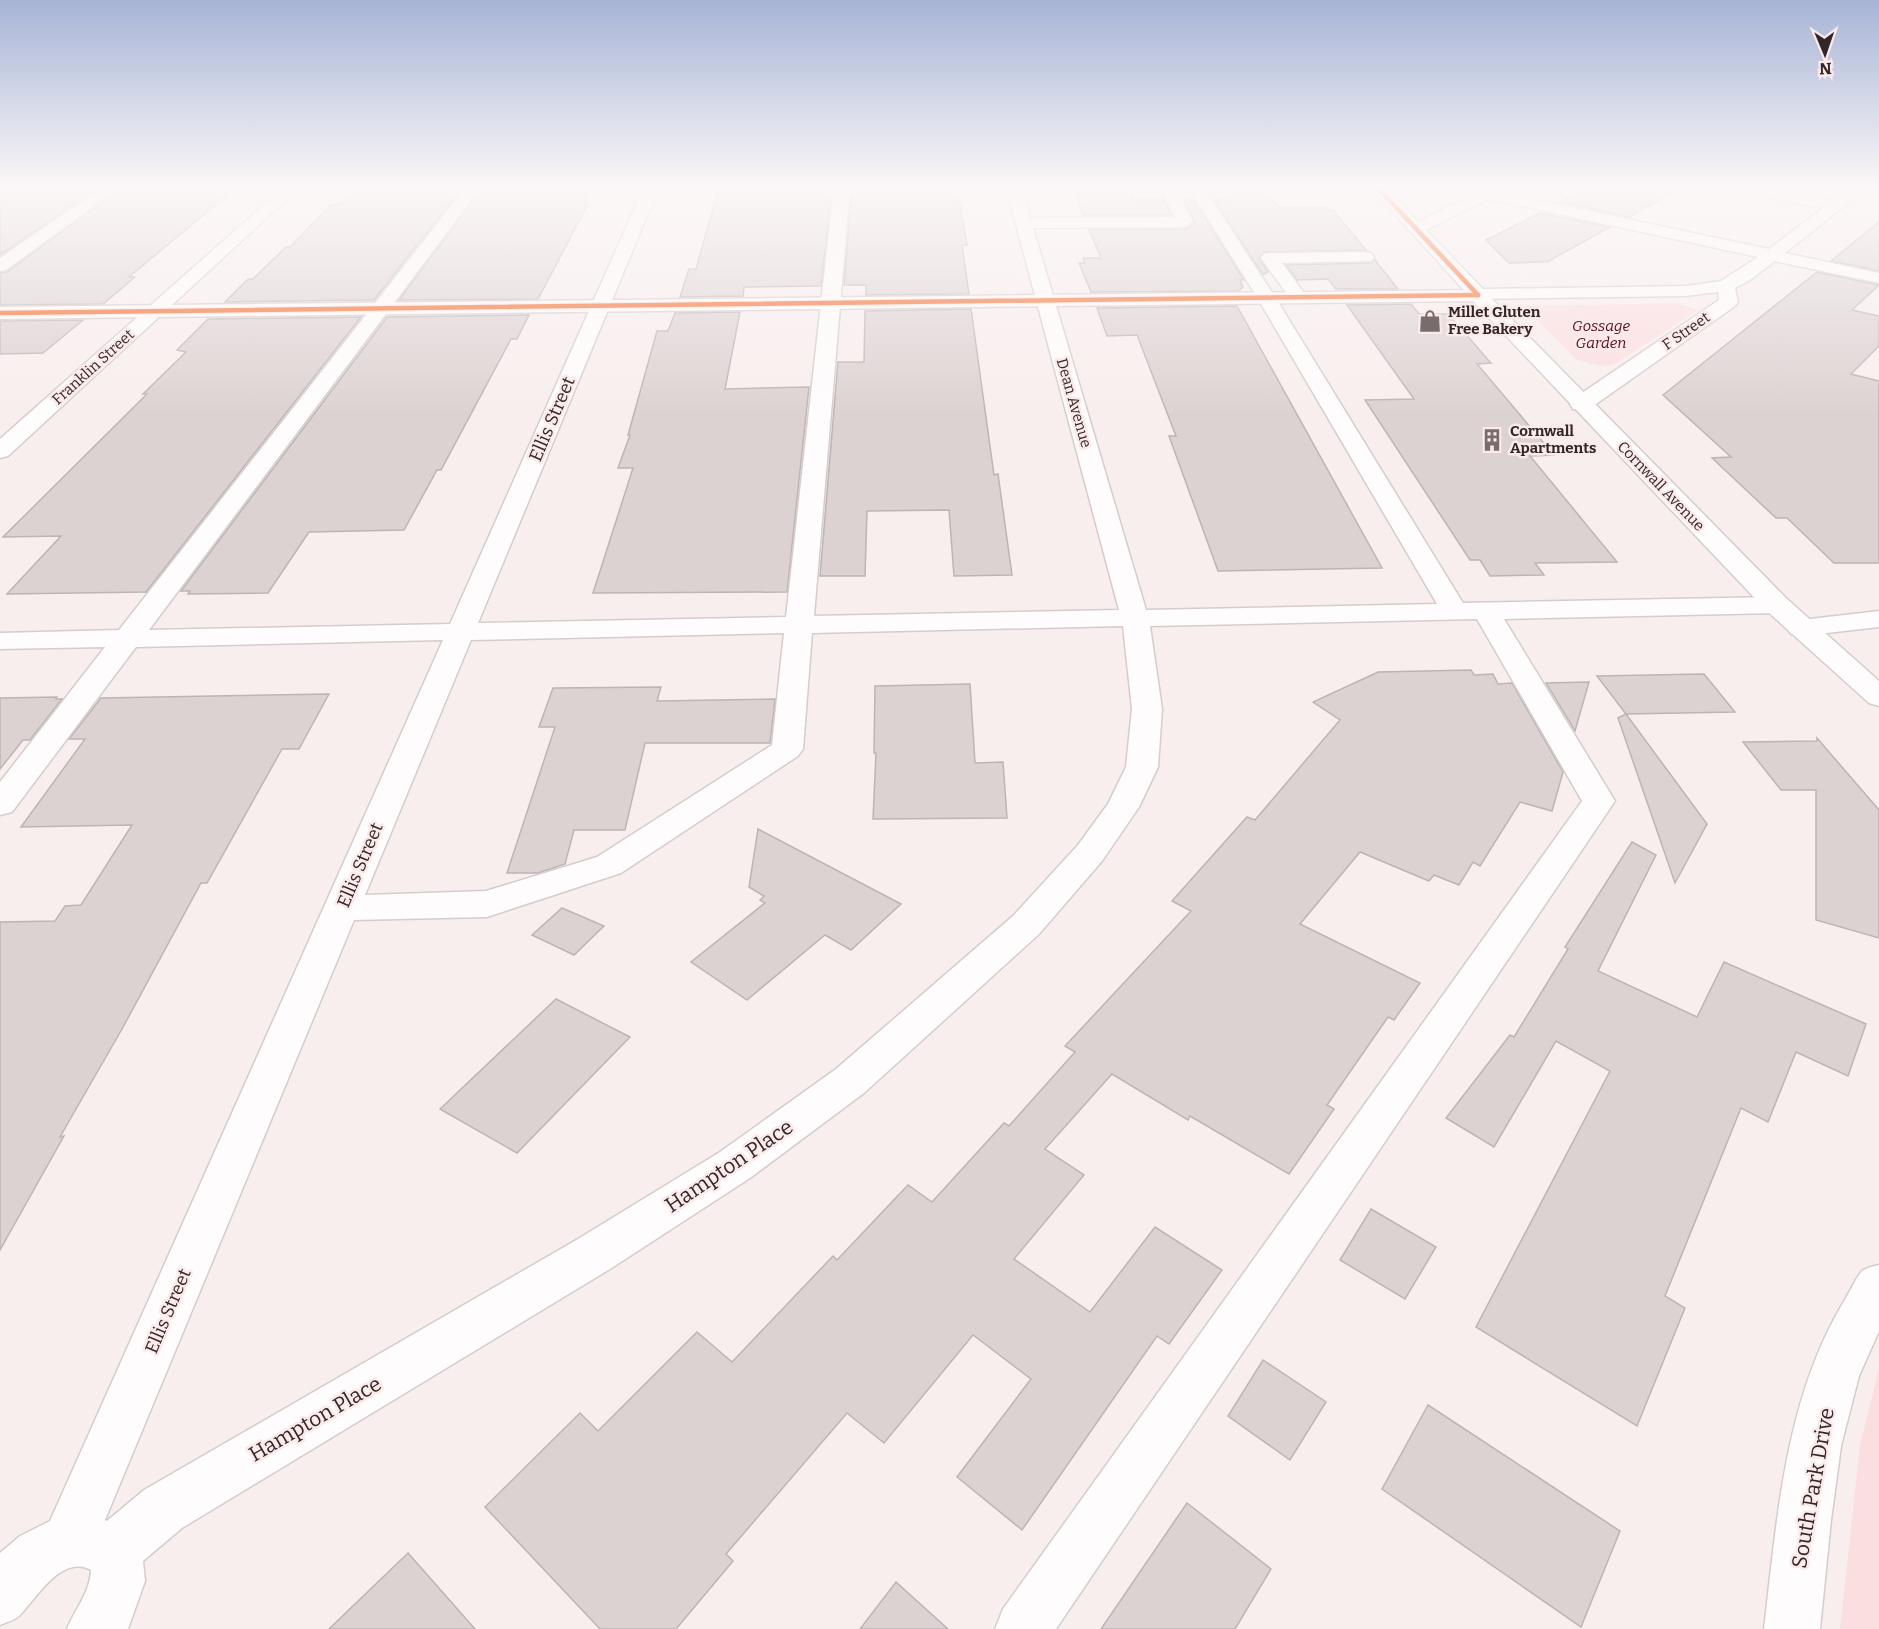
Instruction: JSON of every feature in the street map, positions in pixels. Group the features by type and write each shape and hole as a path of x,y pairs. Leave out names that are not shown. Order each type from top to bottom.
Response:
{"street":[{"name":"Franklin Street","path":"0,450 208,263"},
{"path":"0,804 416,263"},
{"name":"Ellis Street","path":"90,1548 342,908 619,263"},
{"path":"342,908 486,904 609,865 788,749 833,263"},
{"name":"Dean Avenue","path":"1034,263 1135,618"},
{"path":"1023,1629 1599,801 1471,611 1244,263"},
{"path":"1274,263 1298,297"},
{"name":"Cornwall Avenue","path":"1448,263 1581,404 1777,605 1879,697"},
{"path":"0,313 1665,292 1725,286 1761,263"},
{"path":"1809,263 1879,278"},
{"name":"F Street","path":"1581,404 1729,302 1725,286"},
{"path":"0,641 1777,605"},
{"name":"Hampton Place","path":"0,1597 15,1575 34,1558 90,1548 163,1509 584,1260 735,1165 850,1081 1026,925 1090,853 1123,807 1142,767 1147,709 1142,656 1135,618"},
{"path":"1801,628 1879,619"},
{"name":"South Park Drive","path":"1792,1629 1806,1511 1820,1424 1847,1342 1879,1286"},
{"path":"90,1548 116,1561 119,1578 115,1598 95,1629"}],"path":[{"path":"1612,326 1625,337"}],"green space":[{"name":"Gossage Garden","path":"1677,303 1698,310 1615,364 1601,366 1577,360 1523,306"},
{"path":"1879,1369 1879,1629 1840,1629 1860,1445"}],"building":[{"path":"19,263 146,263 129,277 135,277 103,304 0,305 0,273 7,272"},
{"path":"269,263 403,263 374,300 225,302 248,279 253,279"},
{"path":"426,263 557,263 538,299 399,300"},
{"path":"698,263 824,263 821,286 744,287 743,296 680,297 689,269 696,269"},
{"path":"846,263 965,263 969,294 866,295 866,285 844,285"},
{"path":"1079,263 1233,263 1244,280 1240,280 1243,287 1238,291 1091,292"},
{"path":"1255,263 1262,263 1268,272 1263,275"},
{"path":"1377,263 1398,289 1336,289 1328,279 1297,280 1286,265"},
{"path":"1841,263 1879,263 1879,271"},
{"path":"1817,272 1879,285 1852,310 1879,316 1879,346 1851,374 1879,381 1879,563 1834,563 1787,518 1776,518 1712,458 1731,457 1663,395"},
{"path":"1411,304 1419,314 1448,314 1491,363 1477,364 1554,455 1530,456 1617,562 1535,563 1544,575 1490,576 1480,560 1470,560 1365,400 1414,399 1347,305"},
{"path":"1237,306 1382,568 1218,571 1169,436 1176,436 1137,335 1107,336 1097,308"},
{"path":"971,309 994,475 998,474 1012,575 954,576 949,510 867,511 865,576 820,576 838,362 864,362 865,311"},
{"path":"740,312 725,389 809,387 787,592 593,593 633,468 618,468 630,435 628,435 657,331 668,331 675,313"},
{"path":"529,315 517,339 511,339 441,470 437,470 404,530 309,532 268,593 188,594 190,591 181,591 387,317"},
{"path":"361,317 146,592 7,594 61,536 3,537 147,394 143,394 186,352 177,350 208,319"},
{"path":"83,320 43,353 0,354 0,321"},
{"path":"1471,670 1474,675 1493,674 1498,684 1512,683 1563,772 1552,811 1520,802 1480,866 1473,862 1459,885 1434,875 1429,881 1360,852 1300,924 1420,983 1394,1020 1388,1017 1327,1105 1334,1109 1289,1174 1190,1116 1188,1120 1112,1074 1045,1149 1084,1175 1014,1259 1090,1312 1155,1227 1222,1270 1169,1344 1157,1336 1022,1530 957,1477 1031,1379 973,1335 884,1443 847,1413 726,1554 733,1561 676,1629 600,1629 485,1507 580,1413 598,1431 697,1332 732,1362 833,1256 837,1260 908,1185 932,1202 1004,1123 1009,1126 1075,1052 1065,1046 1191,911 1172,901 1247,817 1255,820 1340,720 1313,702 1378,672"},
{"path":"1704,674 1735,712 1626,714 1597,676"},
{"path":"1589,682 1575,731 1546,683"},
{"path":"970,684 975,763 1003,762 1007,818 873,819 876,753 874,753 875,686"},
{"path":"661,687 657,701 775,699 770,743 645,743 625,830 574,830 565,864 538,873 507,873 555,727 539,727 553,688"},
{"path":"329,694 299,749 282,749 207,883 201,883 0,1250 0,922 55,921 65,906 81,905 132,825 21,827 85,739 69,739 101,698"},
{"path":"57,697 56,699 62,699 30,740 23,740 0,769 0,698"},
{"path":"1626,714 1707,824 1675,883 1618,718"},
{"path":"1817,738 1879,810 1879,938 1816,920 1816,790 1781,790 1743,742 1817,741"},
{"path":"758,829 901,904 851,950 825,935 747,1000 691,962 765,903 760,900 764,896 749,887"},
{"path":"1632,842 1656,855 1598,971 1697,1017 1724,962 1866,1024 1848,1076 1796,1052 1768,1122 1741,1108 1665,1296 1685,1308 1637,1426 1476,1327 1610,1071 1556,1041 1494,1147 1446,1118 1510,1035 1514,1037 1568,949 1565,947"},
{"path":"562,908 604,926 574,955 532,935"},
{"path":"556,999 630,1037 517,1153 440,1109"},
{"path":"1371,1209 1436,1247 1405,1299 1340,1260"},
{"path":"1263,1360 1326,1402 1290,1460 1228,1416"},
{"path":"1428,1405 1620,1531 1581,1627 1382,1489"},
{"path":"1187,1503 1271,1569 1235,1629 1101,1629"},
{"path":"408,1553 475,1629 329,1629"},
{"path":"896,1582 948,1629 860,1629"}],"transit line":[{"path":"1448,263 1478,295"},
{"path":"0,313 1478,295"}],"place":[{"name":"Millet Gluten Free Bakery","path":"1430,321"},
{"name":"Cornwall Apartments","path":"1492,440"}]}
